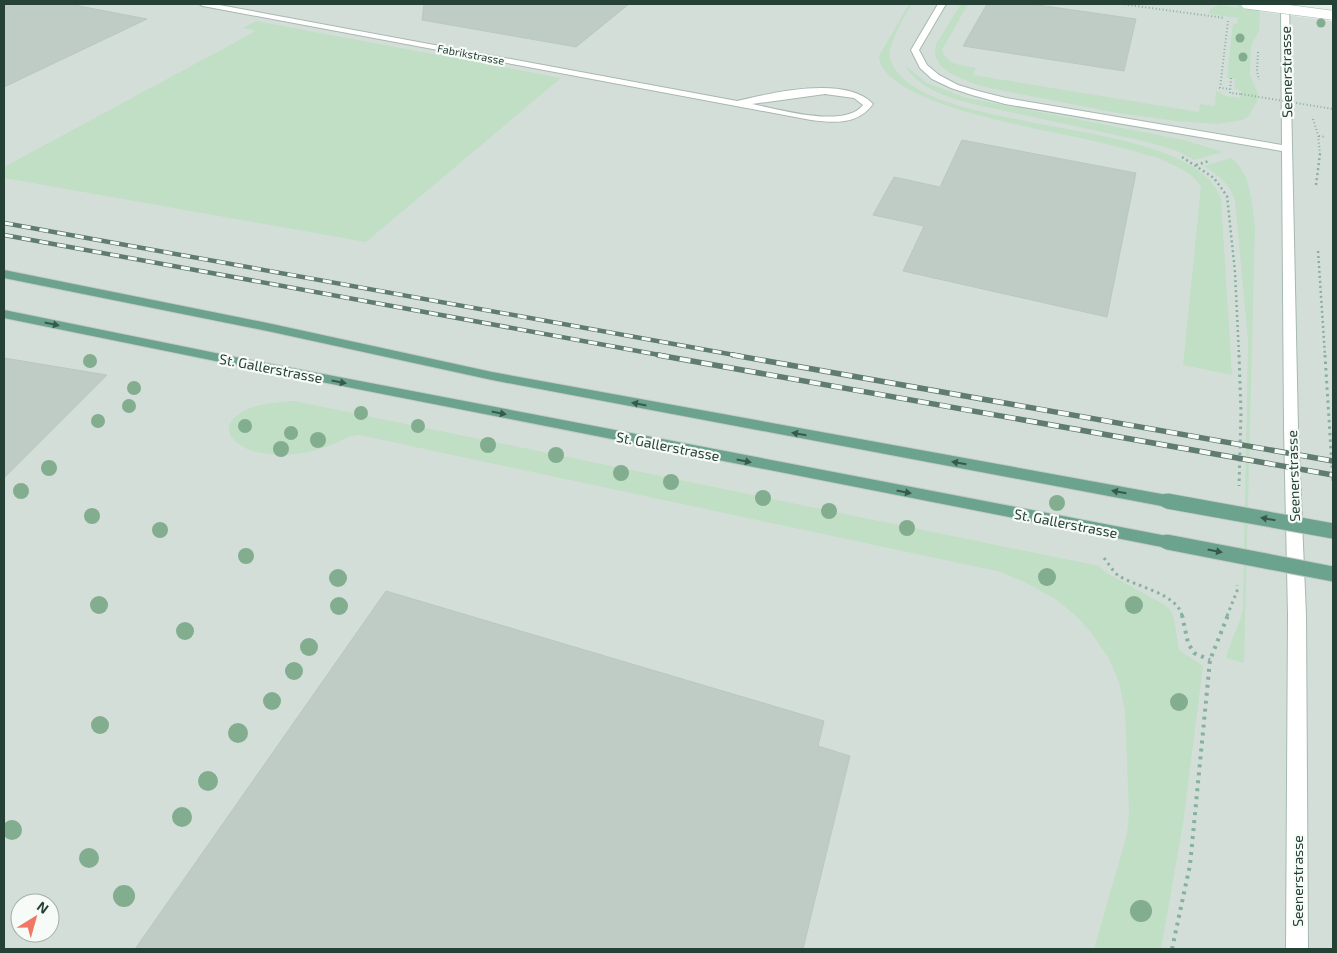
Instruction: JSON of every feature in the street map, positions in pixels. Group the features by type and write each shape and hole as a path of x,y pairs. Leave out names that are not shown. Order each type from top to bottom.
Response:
{"main road":[{"name":"Fabrikstrasse","path":"203,4 803,116 828,119 857,115 865,110 868,104 863,98 831,90 739,103"},
{"path":"942,4 915,50 926,70 941,80 969,92 1005,101 1287,149"},
{"path":"1246,4 1332,15"},
{"name":"Seenerstrasse","path":"1285,4 1291,428 1297,615 1297,949"},
{"path":"4,274 272,328 502,378 1333,531"},
{"name":"St. Gallerstrasse","path":"4,314 260,366 1333,574"}],"path":[{"path":"1122,4 1228,19 1220,88 1230,89"},
{"path":"1250,70 1257,71"},
{"path":"1231,78 1230,93 1333,109"},
{"path":"1313,192 1321,168 1317,127"},
{"path":"1318,136 1326,137"},
{"path":"1178,155 1196,164 1214,178 1227,196 1235,272 1240,402 1239,492"},
{"path":"1314,170 1320,173"},
{"path":"1318,251 1333,483"},
{"path":"1104,558 1118,575 1173,601 1181,609 1188,643 1194,653 1210,660"},
{"path":"1172,949 1190,865 1210,660 1237,591 1238,581"}],"shaded area":[{"path":"4,4 1242,4 1243,9 1331,21 1333,25 1333,949 4,949"}],"green space":[{"path":"909,4 912,4 891,46 890,58 910,84 947,102 997,115 1109,137 1160,151 1199,171 1221,198 1232,375 1183,365 1201,187 1193,177 1158,158 1110,145 988,118 957,109 903,86 886,72 879,56"},
{"path":"961,4 968,4 942,50 944,55 952,62 976,68 973,75 1199,112 1200,104 1215,106 1216,91 1226,96 1240,98 1242,92 1234,88 1235,79 1227,78 1233,23 1237,24 1238,18 1209,14 1210,9 1219,5 1238,8 1238,4 1260,4 1259,31 1251,46 1250,75 1258,94 1257,102 1248,117 1242,120 1217,124 1117,113 974,84 950,73 941,66 935,56 936,44"},
{"path":"256,21 561,78 366,242 4,178 4,167 256,31 243,28"},
{"path":"905,65 927,83 967,98 1184,140 1223,152 1194,160 1175,150 1143,141 964,102 925,86 910,73"},
{"path":"1231,158 1238,164 1247,180 1255,227 1244,663 1226,658 1243,610 1248,341 1235,200 1223,180 1204,166"},
{"path":"294,401 1099,566 1105,572 1165,605 1171,611 1174,618 1179,650 1203,666 1183,824 1161,949 1094,949 1127,834 1129,813 1125,711 1119,682 1108,657 1090,631 1075,615 1054,598 1001,572 359,435 348,437 314,451 280,455 252,451 236,442 231,436 229,429 231,422 237,415 253,407 265,404"}],"building":[{"path":"4,4 69,4 147,19 4,87"},
{"path":"424,4 629,4 576,47 422,20"},
{"path":"987,4 1031,4 1136,19 1124,71 963,46"},
{"path":"962,140 1136,173 1107,317 903,271 924,226 873,215 894,177 940,187"},
{"path":"4,358 107,375 4,478"},
{"path":"386,591 824,721 818,746 850,756 803,949 135,949"}],"railway":[{"path":"4,223 740,356"},
{"path":"4,235 665,356"},
{"path":"658,355 1333,475"},
{"path":"733,355 1333,461"}]}
